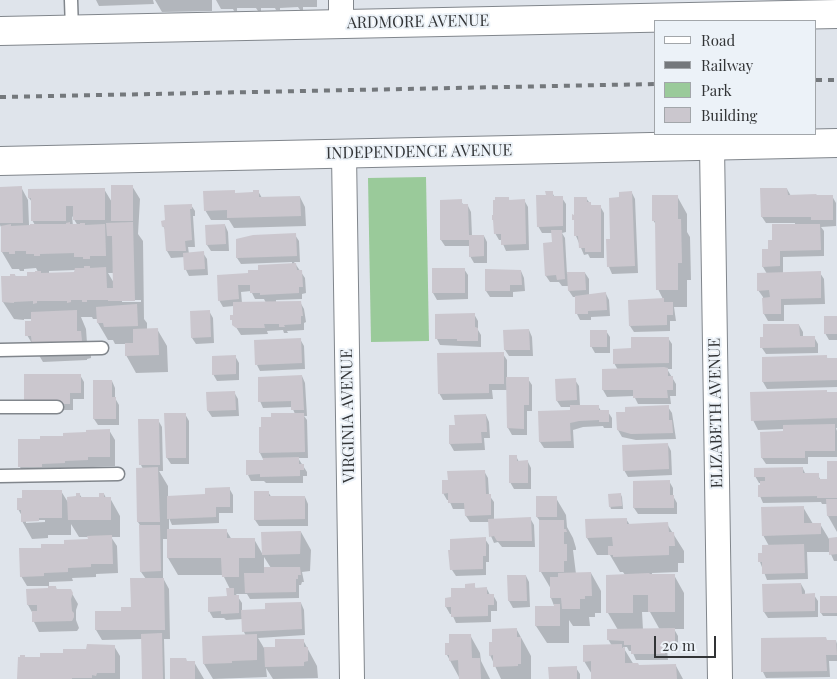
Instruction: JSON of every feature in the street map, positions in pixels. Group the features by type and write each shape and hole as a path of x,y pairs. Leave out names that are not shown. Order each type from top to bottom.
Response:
{"street":[{"name":"ARDMORE AVENUE","path":"0,31 72,30 341,12 719,8 837,14"},
{"name":"INDEPENDENCE AVENUE","path":"0,161 837,144"},
{"name":"ELIZABETH AVENUE","path":"712,146 720,679"},
{"name":"VIRGINIA AVENUE","path":"344,154 352,679"}],"lane":[{"path":"71,0 72,30"},
{"path":"0,350 102,348"},
{"path":"0,407 57,407"},
{"path":"0,476 118,474"}],"green space":[{"path":"426,177 429,341 371,342 368,178"}],"building":[{"path":"111,185 133,185 133,221 111,221"},
{"path":"22,186 23,223 0,223 0,187"},
{"path":"105,188 105,220 73,220 73,206 66,206 66,221 31,221 31,198 28,198 28,189"},
{"path":"760,188 787,188 788,195 833,195 833,220 811,220 811,217 761,217"},
{"path":"235,190 235,193 259,190 259,197 300,196 301,216 227,218 227,210 204,211 203,191"},
{"path":"545,191 553,191 553,196 563,196 563,226 537,227 536,195 546,195"},
{"path":"632,191 635,266 607,267 606,239 610,239 609,198 619,197 619,192"},
{"path":"652,195 678,195 678,219 681,219 682,263 678,263 678,290 656,290 655,221 652,221"},
{"path":"495,197 509,197 509,200 525,199 526,244 501,245 501,234 494,234 492,220 493,200 495,200"},
{"path":"574,197 587,197 587,202 591,202 591,205 601,205 601,252 585,252 585,248 579,248 578,236 574,236 574,220 572,220 572,214 574,215"},
{"path":"462,199 462,204 468,204 469,235 484,235 484,256 469,257 469,240 440,240 440,200"},
{"path":"192,204 192,209 190,209 192,240 185,241 186,251 166,251 164,226 162,227 161,221 165,220 164,205"},
{"path":"70,222 70,224 85,223 85,225 105,224 106,256 90,256 90,259 83,259 83,257 74,257 74,253 40,254 40,256 34,256 34,254 26,254 26,251 15,251 15,254 1,252 1,226 11,224 11,226 66,224"},
{"path":"133,222 135,301 87,300 87,302 82,302 82,300 71,300 71,302 67,303 67,301 37,301 37,303 33,304 33,301 2,302 1,276 10,276 10,274 27,276 27,272 35,271 41,271 41,273 74,272 75,268 84,268 84,266 90,266 90,268 106,267 107,288 113,288 112,236 107,236 106,223"},
{"path":"225,224 226,244 206,245 205,225"},
{"path":"772,224 820,224 821,250 780,251 780,266 762,267 762,249 768,249 768,240 772,240"},
{"path":"551,230 562,230 565,279 557,280 556,275 545,276 543,243 552,242"},
{"path":"296,233 297,256 236,258 236,239 253,235"},
{"path":"204,251 205,269 184,270 183,253"},
{"path":"296,263 297,270 302,270 303,287 299,287 299,293 260,295 260,293 250,293 250,285 238,285 239,299 218,301 217,275 248,273 248,270 258,270 258,265"},
{"path":"432,268 465,268 465,293 432,293"},
{"path":"485,269 521,270 522,285 510,285 510,291 485,291"},
{"path":"821,271 821,298 781,299 781,314 763,314 762,298 770,297 769,290 757,291 757,273"},
{"path":"567,272 585,272 586,290 568,291"},
{"path":"606,292 607,310 588,311 588,314 575,314 575,296"},
{"path":"664,298 664,302 673,302 673,315 667,315 667,325 629,326 628,300"},
{"path":"301,301 303,316 301,316 301,324 279,327 279,324 264,324 265,328 236,328 232,325 232,320 230,320 230,315 233,315 233,302"},
{"path":"137,304 138,326 104,327 103,323 97,323 96,307"},
{"path":"77,310 77,331 81,331 82,341 77,343 32,345 31,336 25,336 25,321 31,321 31,312"},
{"path":"210,310 211,337 191,338 190,311"},
{"path":"475,313 478,341 435,339 435,314"},
{"path":"824,316 837,316 837,334 824,334"},
{"path":"763,324 799,324 800,336 815,336 815,347 760,348 760,337 763,337"},
{"path":"158,328 159,355 125,356 125,343 133,343 133,329"},
{"path":"529,329 530,350 504,350 503,330"},
{"path":"590,330 607,330 607,347 590,347"},
{"path":"631,337 669,337 669,363 613,364 613,349 631,348"},
{"path":"301,338 302,363 255,365 254,340"},
{"path":"504,352 504,384 489,384 489,393 438,394 437,353"},
{"path":"236,355 236,374 212,375 212,356"},
{"path":"827,355 827,358 837,358 837,380 762,382 762,357"},
{"path":"668,368 668,376 673,376 673,390 667,390 668,398 633,398 633,390 602,390 602,369"},
{"path":"24,374 81,374 81,393 70,393 70,404 24,404"},
{"path":"302,375 304,410 291,410 291,401 258,402 258,377"},
{"path":"506,377 529,377 529,405 524,405 524,429 507,428"},
{"path":"576,378 577,400 556,401 555,379"},
{"path":"93,380 112,380 112,397 116,397 116,419 93,419"},
{"path":"827,390 827,392 837,392 837,418 751,421 750,392"},
{"path":"235,391 236,410 207,411 206,392"},
{"path":"570,405 599,405 599,410 609,410 609,422 599,422 599,420 570,423 571,441 539,442 538,411 570,410"},
{"path":"669,405 669,420 672,420 673,433 631,434 617,430 616,412 625,412 625,407"},
{"path":"164,413 186,413 186,458 166,458"},
{"path":"271,413 304,413 305,452 259,453 261,417 271,417"},
{"path":"486,414 487,432 481,432 482,443 449,444 449,425 455,425 454,415"},
{"path":"138,419 159,419 160,465 139,465"},
{"path":"835,424 835,451 805,451 805,458 761,458 760,432 783,431 783,425"},
{"path":"110,429 110,457 88,457 88,460 42,464 42,467 18,467 18,439 40,439 40,436 63,436 63,433"},
{"path":"668,443 669,469 623,471 622,445"},
{"path":"509,455 517,455 517,461 528,460 528,483 509,483"},
{"path":"299,457 299,464 304,464 304,470 300,470 300,476 260,477 260,474 246,475 246,460"},
{"path":"827,461 837,461 837,498 817,498 817,496 758,497 758,485 760,485 760,481 765,481 765,477 754,477 754,468 803,467 803,473 819,473 819,479 827,479"},
{"path":"158,467 160,522 137,522 136,468"},
{"path":"485,470 486,494 491,494 491,515 465,516 464,503 448,503 448,493 442,494 442,480 448,480 447,471"},
{"path":"670,480 670,495 674,495 674,508 633,508 633,481"},
{"path":"230,487 230,507 216,507 216,517 167,519 167,496 205,494 205,488"},
{"path":"22,490 62,490 62,518 39,518 39,521 21,522 21,510 17,510 17,498 22,498"},
{"path":"254,491 269,491 269,496 305,496 305,519 254,520"},
{"path":"76,493 80,493 80,497 99,497 99,493 104,493 104,497 111,497 111,520 68,520 67,497 76,496"},
{"path":"621,493 622,506 609,507 608,494"},
{"path":"536,496 557,496 557,517 536,517"},
{"path":"826,499 837,499 837,516 827,516"},
{"path":"804,506 804,523 821,523 821,534 762,536 761,507"},
{"path":"531,517 532,541 497,541 494,536 489,537 488,519"},
{"path":"627,518 627,524 668,522 669,532 674,532 675,546 669,546 669,555 613,557 613,555 608,555 608,546 613,546 612,537 586,538 585,519"},
{"path":"539,520 564,520 564,529 567,532 564,532 564,544 567,544 567,561 564,561 564,572 539,572"},
{"path":"139,525 160,525 161,571 140,572"},
{"path":"167,529 227,529 227,538 255,538 255,558 239,558 239,577 222,577 221,558 167,558"},
{"path":"301,531 300,554 262,555 261,532"},
{"path":"112,535 113,564 91,564 91,567 68,568 68,572 20,577 19,548 41,548 41,544 64,544 64,540 88,539 87,536"},
{"path":"486,537 486,556 483,556 483,569 450,570 448,550 450,550 450,539"},
{"path":"837,537 837,554 829,555 829,538"},
{"path":"804,544 805,573 762,574 762,562 758,562 758,553 762,553 762,545"},
{"path":"264,567 300,567 301,575 298,575 298,579 296,579 296,592 245,593 244,573 264,573"},
{"path":"591,572 592,596 585,596 585,599 580,599 580,609 562,609 561,598 550,598 550,577 558,577 558,573"},
{"path":"675,574 675,612 648,612 648,595 633,595 633,613 606,613 606,575"},
{"path":"507,575 526,575 527,601 508,601"},
{"path":"130,578 164,578 165,630 95,630 95,611 121,611 121,607 131,607"},
{"path":"475,583 475,588 487,587 487,594 494,594 494,605 488,605 488,616 451,617 451,607 445,607 445,598 451,597 451,588 465,588 465,584"},
{"path":"801,583 802,594 815,593 815,611 763,612 762,584"},
{"path":"48,586 56,586 56,589 71,589 73,593 71,599 72,611 74,613 72,621 32,622 32,611 37,611 37,605 27,605 26,589 48,588"},
{"path":"226,588 234,588 234,595 239,595 239,613 221,614 221,611 208,612 208,597 227,596"},
{"path":"820,596 837,596 837,613 820,613"},
{"path":"301,602 302,629 242,632 241,610 265,609 265,603"},
{"path":"554,604 560,604 560,626 535,626 535,606 554,606"},
{"path":"517,628 517,637 521,637 521,664 518,664 518,666 493,667 493,655 489,656 489,642 492,642 492,629"},
{"path":"675,628 675,643 664,643 665,654 631,654 631,645 624,645 624,641 607,640 607,629"},
{"path":"162,633 163,679 142,679 141,634"},
{"path":"257,634 257,660 203,664 202,636"},
{"path":"449,634 471,634 472,658 480,658 481,679 459,679 458,660 449,661 449,655 445,655 445,643 449,643"},
{"path":"826,637 827,640 836,640 837,655 826,655 827,671 761,672 761,638"},
{"path":"275,639 304,639 304,647 308,647 308,661 304,662 304,666 265,667 264,647 275,647"},
{"path":"87,644 115,645 115,673 97,673 96,676 92,675 92,678 17,679 18,657 20,655 40,657 40,653 63,653 63,649 86,649"},
{"path":"622,644 622,648 625,647 625,663 638,663 639,665 676,664 677,679 591,679 591,661 583,662 583,645"},
{"path":"170,658 186,658 187,661 195,661 195,679 170,679"},
{"path":"577,666 577,679 549,679 548,667"}],"railway":[{"path":"817,80 837,80"},
{"path":"0,97 654,84"}]}
